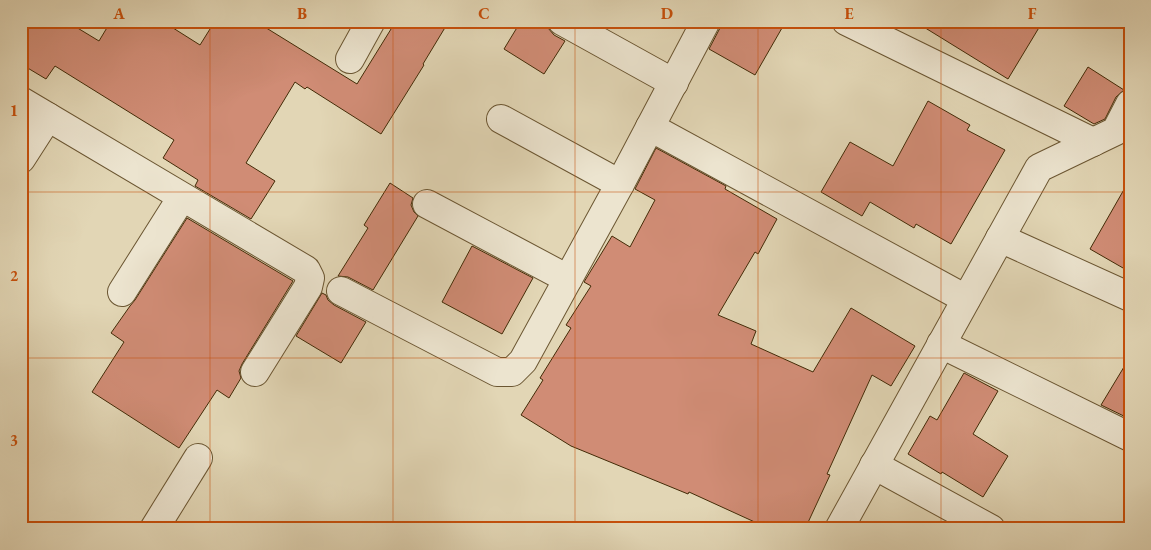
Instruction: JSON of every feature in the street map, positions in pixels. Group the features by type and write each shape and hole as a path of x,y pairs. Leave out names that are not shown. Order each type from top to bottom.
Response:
{"street":[{"path":"350,59 371,21"},
{"path":"562,21 674,83"},
{"path":"342,291 497,372 512,372 523,361 620,184 706,21"},
{"path":"846,21 1113,137"},
{"path":"21,102 306,270 310,278 308,287 255,372"},
{"path":"839,529 1039,168 1113,137 1130,104"},
{"path":"21,159 48,117"},
{"path":"501,119 620,184"},
{"path":"650,127 966,299"},
{"path":"122,292 182,197"},
{"path":"427,204 568,279"},
{"path":"1000,238 1130,297"},
{"path":"941,344 1130,437"},
{"path":"154,529 198,458"},
{"path":"874,465 991,529"}],"building":[{"path":"21,21 66,21 99,41 111,21 162,21 200,45 215,21 255,21 357,84 396,21 449,21 381,134 307,87 305,89 295,82 246,163 275,181 251,219 195,186 198,180 163,158 174,140 55,66 46,79 21,64"},
{"path":"521,21 538,21 554,35 565,41 544,74 504,49"},
{"path":"721,21 786,21 755,75 709,49 720,28"},
{"path":"914,21 1043,21 1008,79"},
{"path":"1088,67 1124,90 1116,97 1105,119 1094,124 1064,106"},
{"path":"928,101 970,125 967,130 1005,150 951,244 916,224 914,228 870,202 862,216 821,192 850,142 893,166"},
{"path":"656,148 726,186 725,189 777,219 758,254 755,252 718,315 756,331 751,344 813,372 851,308 915,346 891,386 872,375 827,474 830,475 805,529 770,529 689,492 688,494 571,446 521,415 543,380 540,378 571,328 566,325 591,286 584,282 612,236 630,247 655,200 635,189"},
{"path":"1130,179 1130,272 1090,249"},
{"path":"390,183 413,198 411,205 418,216 373,290 348,277 338,276 368,228 364,225"},
{"path":"187,218 293,281 242,364 239,371 241,378 229,398 217,390 179,448 92,392 124,342 111,333 135,300"},
{"path":"472,246 533,278 502,334 442,302"},
{"path":"322,293 334,305 366,322 341,363 296,336"},
{"path":"1130,357 1130,419 1101,405"},
{"path":"964,373 998,391 973,434 1008,456 983,497 908,454 930,416 937,420"}]}
